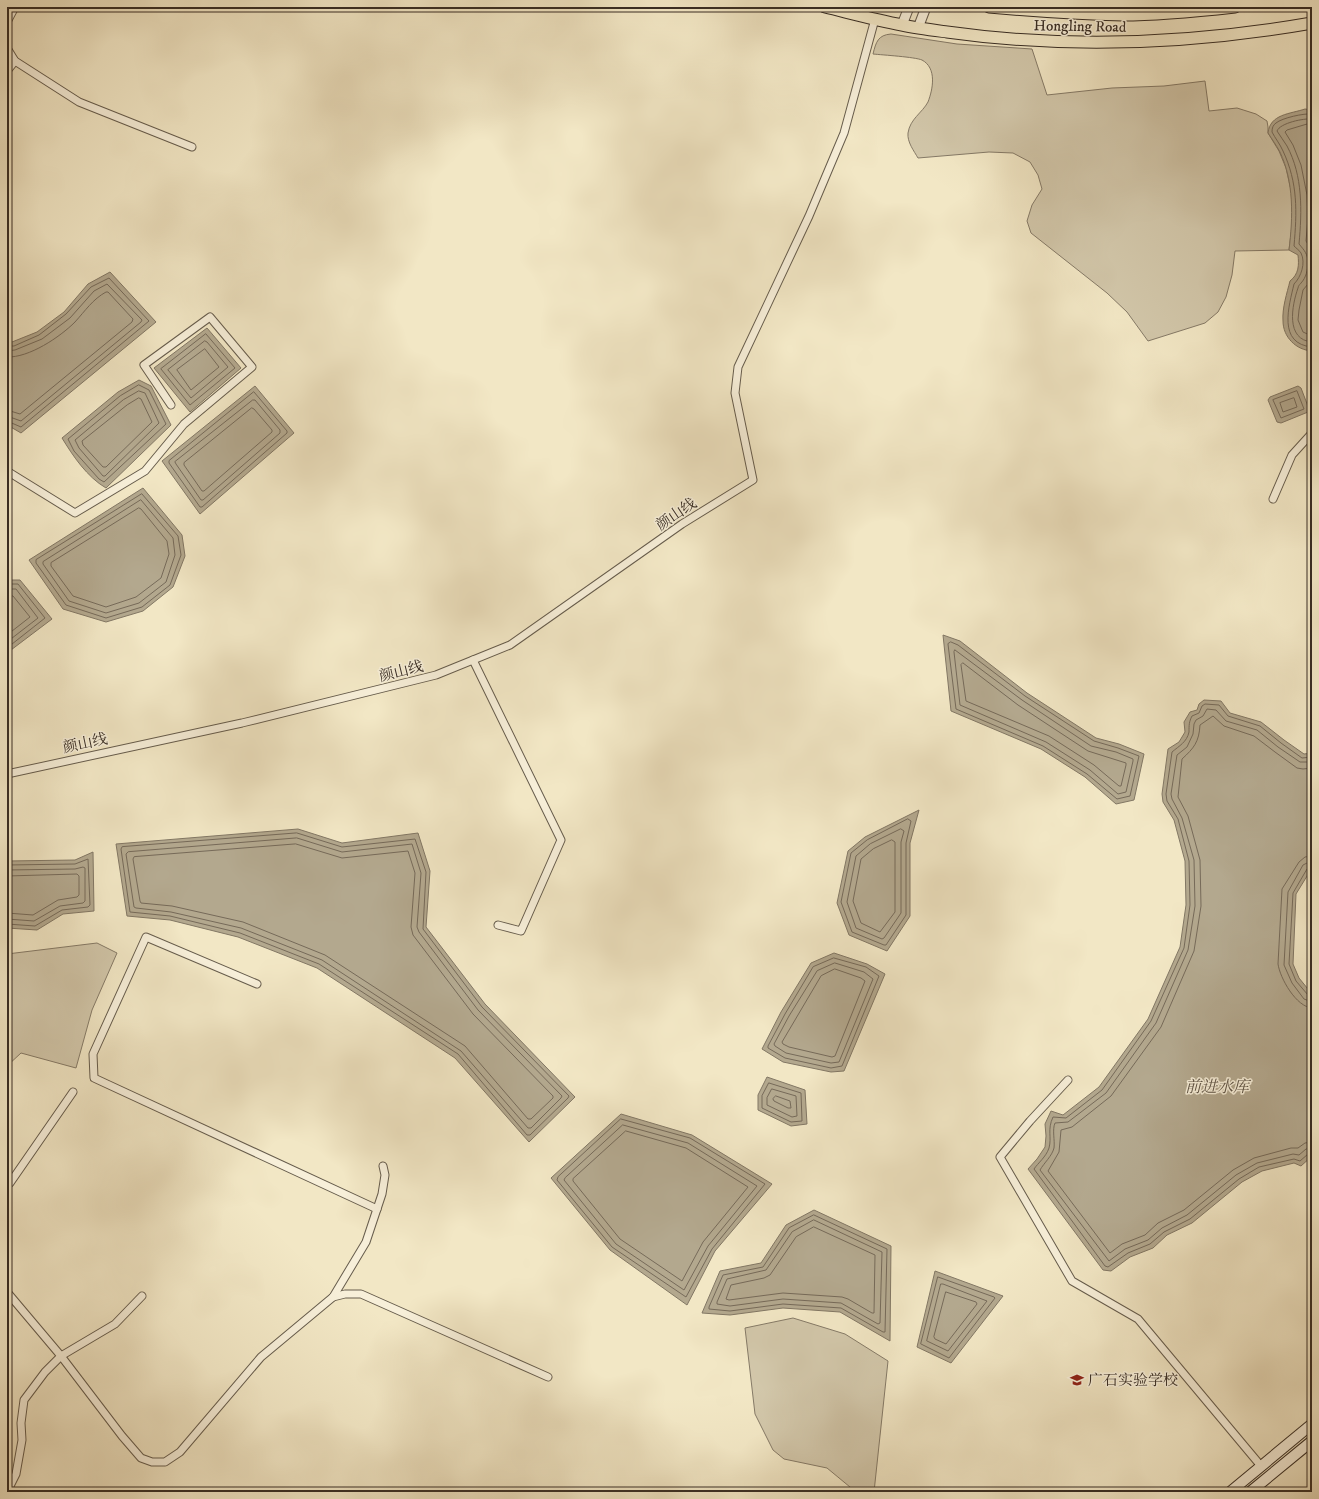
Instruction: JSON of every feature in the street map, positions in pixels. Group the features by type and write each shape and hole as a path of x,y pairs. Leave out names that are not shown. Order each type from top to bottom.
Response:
{"main road":[{"name":"Hongling Road","path":"825,7 918,28 981,36 1055,42 1125,42 1197,38 1277,29 1312,23"},
{"name":"Hongling Road","path":"989,7 1058,13 1124,15 1193,12 1236,7"},
{"path":"1230,1492 1312,1424"},
{"path":"1250,1492 1312,1440"}],"street":[{"path":"7,22 15,7"},
{"path":"902,25 909,7"},
{"path":"918,28 926,7"},
{"name":"颜山线","path":"7,774 272,716 436,675 510,645 682,524 753,480 735,393 738,367 809,216 844,133 875,19"},
{"path":"7,48 15,61 78,102 192,147"},
{"path":"7,71 15,61"},
{"path":"7,471 75,513 145,471 184,424 252,368 210,317 144,365 171,405"},
{"path":"1273,499 1292,455 1312,433"},
{"path":"473,660 561,840 521,931 498,925"},
{"path":"257,984 146,937 93,1054 94,1078 377,1209"},
{"path":"1068,1080 1030,1121 1000,1157 1072,1281 1138,1319 1261,1466"},
{"path":"7,1185 10,1183 73,1092"},
{"path":"7,1292 61,1356 122,1436 141,1458 152,1462 165,1462 180,1452 261,1357 333,1298 366,1242 382,1194 385,1175 383,1166"},
{"path":"333,1298 345,1294 361,1294 548,1377"},
{"path":"7,1492 16,1474 22,1440 21,1424 24,1400 44,1372 61,1356 114,1324 142,1296"}],"shaded area":[{"path":"891,34 957,44 1032,49 1047,95 1112,88 1164,86 1205,81 1209,111 1237,108 1256,114 1267,121 1268,133 1279,151 1286,168 1292,195 1293,217 1289,250 1235,251 1232,275 1226,297 1218,312 1205,323 1148,341 1127,312 1107,293 1031,233 1027,221 1032,205 1042,189 1038,175 1030,162 1013,153 989,152 918,158 910,143 908,133 911,124 928,102 932,85 932,73 927,64 922,60 873,54 878,40 883,36"},
{"path":"97,943 117,953 92,1010 76,1068 21,1053 7,1066 7,954"},
{"path":"793,1318 845,1334 888,1361 874,1492 856,1492 827,1468 784,1459 773,1450 755,1414 745,1328"}],"water":[{"path":"1305,109 1312,110 1312,351 1296,345 1285,332 1283,311 1290,281 1297,272 1298,255 1289,250 1292,212 1288,175 1280,152 1268,133 1273,122 1277,118"},
{"path":"110,272 156,322 21,433 9,426 7,414 7,342 12,342 37,332 64,312 88,284"},
{"path":"207,328 241,368 190,412 154,368"},
{"path":"139,380 151,386 171,425 106,488 87,472 62,438 118,392"},
{"path":"255,386 294,433 200,514 162,461"},
{"path":"1298,386 1301,388 1309,409 1308,412 1281,423 1277,422 1268,400 1270,397"},
{"path":"143,488 182,535 185,556 173,587 143,611 106,622 63,609 29,560"},
{"path":"7,580 20,580 52,619 7,653"},
{"path":"943,635 960,641 1027,693 1096,738 1119,744 1144,754 1134,800 1116,804 1085,777 1041,749 951,711"},
{"name":"前进水库","path":"1204,700 1221,701 1230,713 1261,722 1304,754 1312,753 1312,868 1296,894 1293,964 1299,978 1312,994 1312,1156 1301,1166 1294,1163 1262,1171 1242,1182 1192,1223 1167,1235 1153,1248 1130,1257 1111,1271 1103,1270 1028,1169 1045,1147 1045,1124 1051,1111 1063,1115 1099,1087 1148,1019 1180,947 1186,905 1185,861 1174,820 1163,802 1162,794 1168,749 1179,742 1185,732 1184,722 1190,712 1197,710 1199,704"},
{"path":"919,810 910,843 910,916 887,951 849,935 837,903 848,851 865,837"},
{"path":"298,829 342,843 418,833 430,871 426,927 485,1004 575,1097 529,1142 455,1058 317,968 238,937 170,920 127,916 116,844"},
{"path":"93,852 94,911 63,914 37,930 7,928 7,861 75,860"},
{"path":"834,953 867,964 885,974 844,1071 831,1072 783,1062 762,1049 781,1012 811,963"},
{"path":"767,1077 805,1090 807,1124 791,1126 758,1110 758,1095"},
{"path":"621,1114 692,1135 772,1184 715,1251 687,1305 610,1250 551,1178"},
{"path":"814,1210 891,1246 890,1341 840,1312 783,1308 730,1315 702,1313 720,1271 761,1263 786,1225"},
{"path":"935,1271 1003,1296 951,1363 917,1347"}],"place":[{"name":"广石实验学校","path":"1077,1380"}]}
